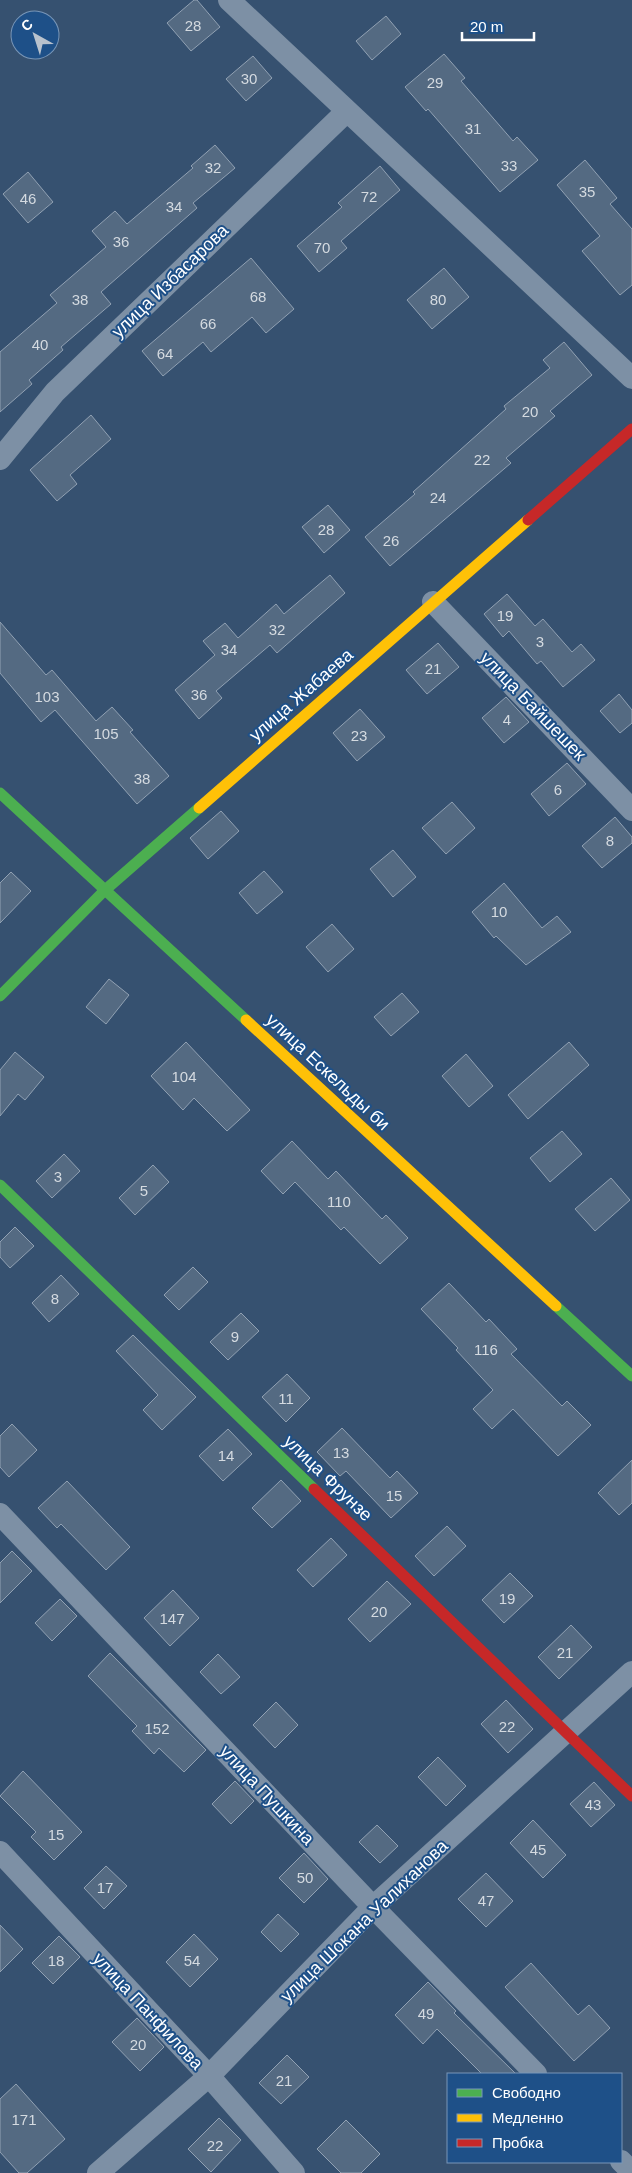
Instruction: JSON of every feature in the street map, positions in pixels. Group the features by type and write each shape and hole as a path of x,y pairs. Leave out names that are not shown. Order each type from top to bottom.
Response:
{"street":[{"path":"229,0 632,378"},
{"name":"улица Избасарова","path":"0,459 55,392 347,111"},
{"name":"улица Жабаева","path":"0,996 104,891 632,429"},
{"name":"улица Байшешек","path":"433,602 632,810"},
{"name":"улица Ескельды би","path":"0,793 104,891 632,1376"},
{"name":"улица Фрунзе","path":"0,1185 632,1796"},
{"name":"улица Пушкина","path":"0,1514 373,1907 535,2073"},
{"name":"улица Шокана Уалиханова","path":"98,2173 208,2076 373,1907 632,1672"},
{"name":"улица Панфилова","path":"0,1852 208,2076 294,2173"},
{"path":"622,2162 632,2172"}],"building":[{"path":"194,0 197,0 220,27 191,51 167,23"},
{"path":"386,16 401,34 372,60 356,41"},
{"path":"444,54 465,78 461,81 513,141 517,137 538,160 500,192 428,109 426,111 405,87"},
{"path":"253,56 272,78 246,101 226,79"},
{"path":"215,145 235,168 193,203 197,208 101,292 111,304 61,347 63,350 29,380 32,384 0,412 0,352 57,303 50,295 106,247 92,231 115,211 127,224 193,168 191,166"},
{"path":"585,160 617,198 610,204 632,229 632,285 620,295 582,251 600,236 557,185"},
{"path":"380,166 400,190 341,241 347,248 319,272 297,246 342,207 338,203"},
{"path":"28,172 53,202 28,223 3,194"},
{"path":"251,258 294,309 266,333 252,317 211,352 203,342 163,376 142,351"},
{"path":"444,268 469,297 432,329 407,300"},
{"path":"564,342 592,375 550,411 555,416 506,458 511,463 390,566 365,537 415,494 413,492 506,409 504,406 550,368 543,360"},
{"path":"91,415 111,439 70,475 77,484 57,501 30,470"},
{"path":"328,505 350,530 324,553 302,527"},
{"path":"330,575 345,593 277,653 270,645 216,691 222,698 199,719 175,690 215,655 203,641 225,623 238,638 276,604 284,614"},
{"path":"507,594 535,626 543,619 572,652 581,644 595,660 563,687 541,661 537,664 509,631 503,637 484,614"},
{"path":"0,622 46,675 52,670 96,721 112,707 133,730 130,732 169,776 137,804 55,710 41,722 0,673"},
{"path":"438,643 459,667 427,694 406,670"},
{"path":"619,694 632,710 632,723 620,733 600,711"},
{"path":"506,697 529,722 504,743 482,718"},
{"path":"360,709 385,737 357,761 333,733"},
{"path":"567,763 586,784 549,816 531,794"},
{"path":"452,802 475,828 446,854 422,828"},
{"path":"221,811 239,831 208,859 190,838"},
{"path":"615,817 632,837 632,843 602,868 582,846"},
{"path":"393,850 416,877 393,897 370,869"},
{"path":"264,871 283,892 257,914 239,893"},
{"path":"11,872 31,891 0,923 0,883"},
{"path":"504,883 542,928 557,916 571,932 526,965 496,936 494,938 472,912"},
{"path":"332,924 354,949 328,972 306,947"},
{"path":"109,979 129,995 106,1024 86,1007"},
{"path":"402,993 419,1012 391,1036 374,1017"},
{"path":"186,1042 250,1110 227,1131 194,1098 183,1110 151,1076"},
{"path":"569,1042 589,1065 528,1119 508,1095"},
{"path":"15,1052 44,1077 25,1100 18,1094 0,1116 0,1070"},
{"path":"466,1054 493,1086 469,1107 442,1076"},
{"path":"562,1131 582,1154 550,1182 530,1158"},
{"path":"292,1141 328,1179 336,1171 382,1219 386,1215 408,1238 380,1264 344,1227 341,1230 295,1182 283,1194 261,1171"},
{"path":"64,1154 80,1171 52,1198 36,1181"},
{"path":"153,1165 169,1182 135,1215 119,1198"},
{"path":"611,1178 630,1200 595,1231 575,1209"},
{"path":"15,1227 34,1246 10,1268 0,1257 0,1242"},
{"path":"193,1267 208,1282 179,1310 164,1295"},
{"path":"61,1275 79,1294 49,1322 32,1303"},
{"path":"449,1283 486,1322 489,1319 517,1349 511,1354 562,1406 567,1401 591,1425 558,1456 513,1409 492,1429 473,1409 493,1390 456,1350 458,1348 421,1309"},
{"path":"241,1313 259,1331 228,1360 210,1342"},
{"path":"133,1335 196,1397 162,1430 143,1410 158,1395 116,1351"},
{"path":"287,1374 310,1398 286,1422 262,1397"},
{"path":"12,1424 37,1450 9,1477 0,1467 0,1436"},
{"path":"342,1428 390,1478 397,1471 418,1493 391,1518 346,1471 340,1476 317,1452"},
{"path":"228,1429 252,1454 223,1481 199,1456"},
{"path":"632,1460 632,1503 619,1515 598,1493"},
{"path":"281,1480 301,1501 272,1528 252,1508"},
{"path":"67,1481 130,1547 106,1570 61,1524 57,1528 38,1508"},
{"path":"447,1526 466,1546 434,1576 415,1556"},
{"path":"331,1538 347,1555 313,1587 297,1570"},
{"path":"12,1551 32,1571 0,1603 0,1563"},
{"path":"510,1573 533,1596 504,1623 482,1600"},
{"path":"387,1581 411,1604 370,1642 348,1619"},
{"path":"173,1590 199,1618 170,1646 144,1618"},
{"path":"60,1599 77,1616 52,1641 35,1623"},
{"path":"571,1625 592,1647 559,1679 538,1657"},
{"path":"110,1653 206,1750 184,1772 159,1748 154,1754 132,1731 137,1726 88,1676"},
{"path":"218,1654 240,1677 221,1694 200,1672"},
{"path":"506,1700 533,1729 508,1753 481,1724"},
{"path":"276,1702 298,1725 275,1748 253,1725"},
{"path":"438,1757 466,1786 446,1806 418,1777"},
{"path":"23,1771 82,1832 54,1860 31,1837 36,1832 0,1796"},
{"path":"235,1781 254,1801 231,1824 212,1804"},
{"path":"594,1782 615,1805 591,1827 570,1804"},
{"path":"533,1820 566,1855 543,1878 510,1843"},
{"path":"377,1825 398,1846 380,1863 359,1842"},
{"path":"304,1853 328,1879 304,1903 279,1878"},
{"path":"106,1866 127,1886 104,1909 84,1888"},
{"path":"486,1873 513,1901 486,1927 458,1899"},
{"path":"278,1914 299,1934 281,1952 261,1932"},
{"path":"0,1925 23,1949 0,1972"},
{"path":"194,1934 218,1959 190,1987 166,1962"},
{"path":"59,1936 80,1957 53,1984 32,1963"},
{"path":"531,1963 578,2015 589,2005 610,2028 574,2061 505,1987"},
{"path":"428,1982 456,2011 454,2013 515,2073 481,2073 437,2029 423,2044 395,2015"},
{"path":"137,2018 164,2047 140,2071 112,2042"},
{"path":"287,2055 309,2077 281,2104 259,2083"},
{"path":"16,2084 65,2139 27,2173 19,2173 0,2152 0,2099"},
{"path":"219,2118 241,2140 211,2172 188,2149"},
{"path":"346,2120 380,2154 361,2173 341,2173 317,2149"}],"traffic: fast":[{"path":"0,793 246,1020"},
{"path":"0,996 104,891 199,808"},
{"path":"0,1185 314,1489"},
{"path":"556,1306 632,1376"}],"traffic: slow":[{"path":"199,808 528,520"},
{"path":"246,1020 556,1306"}],"traffic: jam":[{"path":"528,520 632,429"},
{"path":"314,1489 632,1796"}]}
